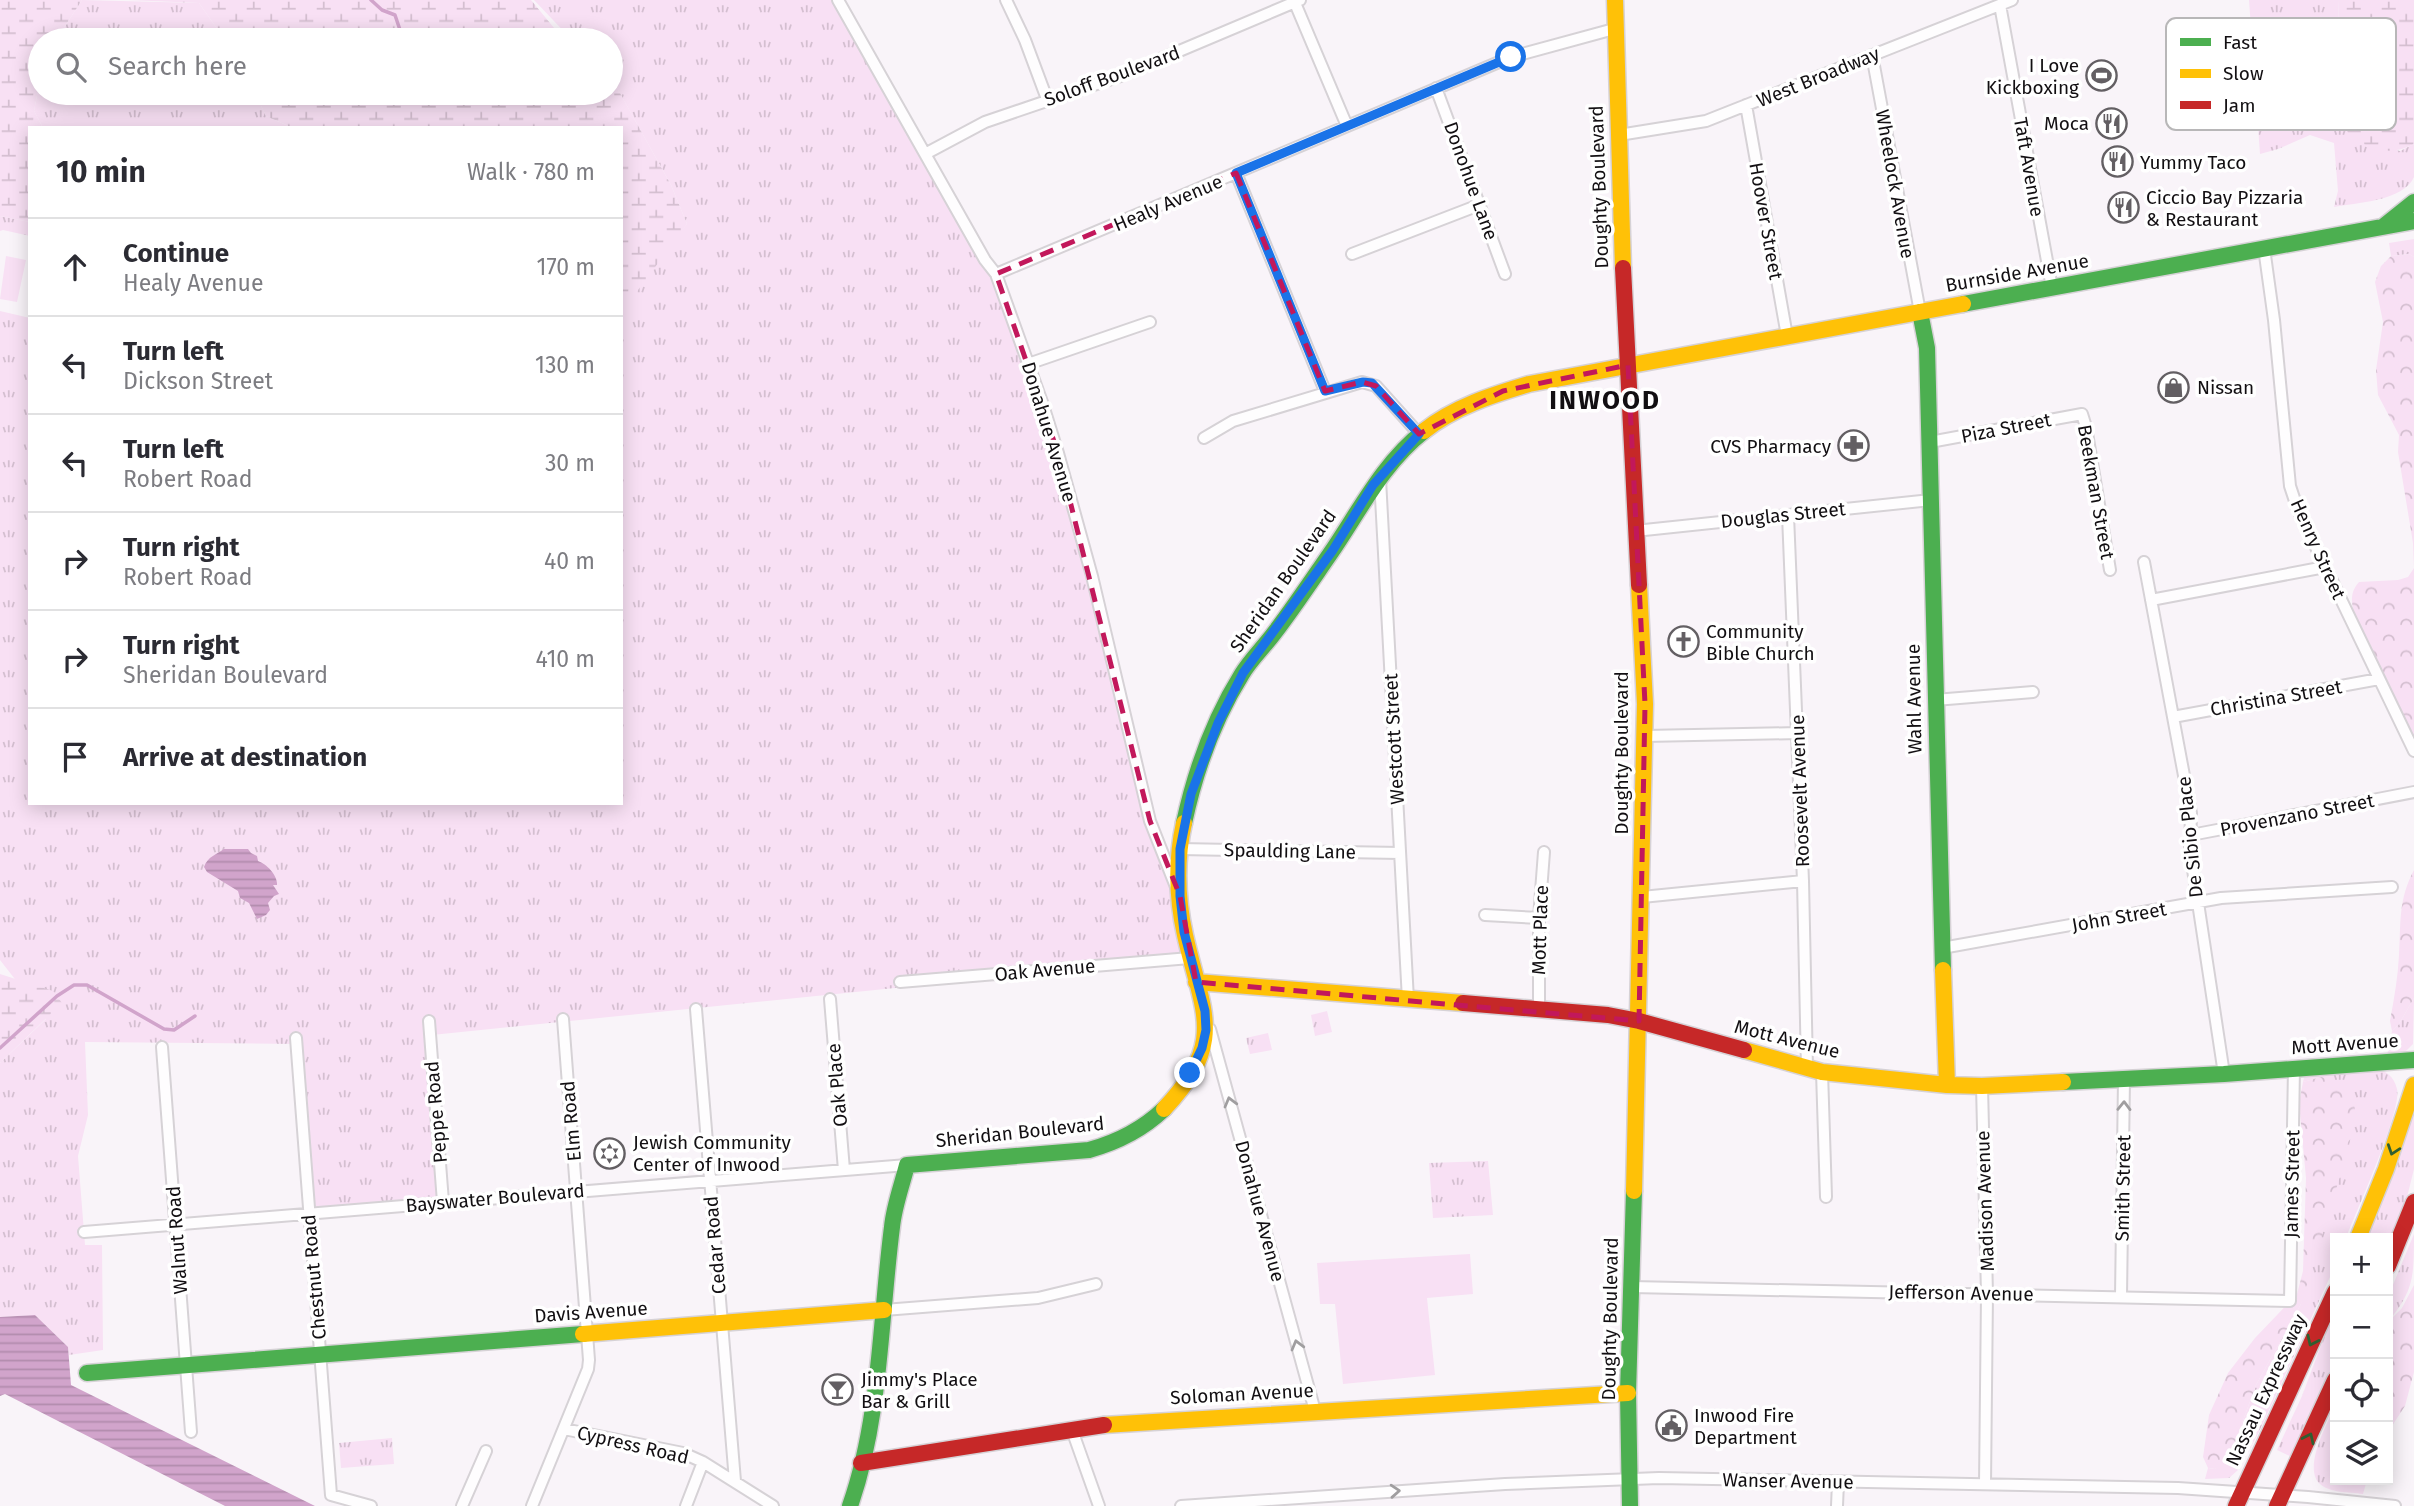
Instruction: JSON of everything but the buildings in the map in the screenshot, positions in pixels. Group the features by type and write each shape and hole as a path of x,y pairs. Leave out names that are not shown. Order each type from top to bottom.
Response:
{"main road":[{"name":"Doughty Boulevard","path":"1615,0 1614,29 1645,736 1629,1392 1630,1506"},
{"path":"2384,226 2414,202"},
{"name":"Burnside Avenue","path":"1628,365 2414,221"},
{"name":"Wahl Avenue","path":"1920,312 1927,348 1947,1085"},
{"name":"Sheridan Boulevard","path":"907,1165 1089,1150 1117,1142 1143,1128 1169,1104 1190,1073 1202,1048 1206,1030 1205,1011 1184,932 1180,896 1180,849 1191,794 1218,723 1243,673 1326,560 1380,477 1419,434 1484,398 1503,391 1628,365"},
{"name":"Mott Avenue","path":"1196,982 1539,1009 1640,1021 1814,1070 1947,1085 1982,1086 2224,1074 2414,1060"},
{"path":"2360,1233 2386,1170 2414,1085"},
{"path":"850,1506 877,1382 892,1224 907,1165"},
{"path":"2393,1254 2414,1202"},
{"name":"Nassau Expressway","path":"2239,1499 2333,1296"},
{"name":"Davis Avenue","path":"87,1373 884,1310"},
{"path":"2280,1501 2330,1391"},
{"name":"Soloman Avenue","path":"861,1463 1121,1422 1629,1392"}],"street":[{"name":"Donahue Avenue","path":"838,0 985,260 996,274 1054,439 1092,576 1150,821 1180,896"},
{"path":"1006,0 1025,40 1047,99"},
{"name":"West Broadway","path":"1619,135 1696,123 2012,0"},
{"name":"Soloff Boulevard","path":"925,154 985,122 1120,76 1297,1"},
{"path":"1297,1 1347,126"},
{"name":"Taft Avenue","path":"2000,5 2052,288"},
{"name":"Healy Avenue","path":"996,274 1511,57 1614,29"},
{"name":"Wheelock Avenue","path":"1872,55 1920,312"},
{"name":"Donohue Lane","path":"1436,88 1505,275"},
{"name":"Hoover Street","path":"1746,105 1787,336"},
{"path":"1236,173 1325,391"},
{"path":"1352,254 1479,205"},
{"name":"Henry Street","path":"2264,248 2274,320 2290,486 2325,567 2414,751"},
{"path":"1028,364 1150,322"},
{"path":"1204,438 1233,421 1325,391 1363,382 1372,383 1419,434"},
{"name":"Piza Street","path":"1930,442 2082,414"},
{"name":"Beekman Street","path":"2082,414 2110,570"},
{"name":"Westcott Street","path":"1380,477 1408,1000"},
{"name":"Douglas Street","path":"1635,531 1931,500"},
{"name":"Roosevelt Avenue","path":"1788,515 1803,881 1814,1070 1826,1197"},
{"name":"De Sibio Place","path":"2144,562 2191,813 2190,850 2224,1074"},
{"path":"2151,600 2325,567"},
{"name":"Christina Street","path":"2173,717 2379,679"},
{"path":"1935,700 2033,692"},
{"path":"1645,736 1798,733"},
{"name":"Provenzano Street","path":"2191,835 2409,793"},
{"name":"Spaulding Lane","path":"1180,849 1400,853"},
{"name":"Mott Place","path":"1539,1009 1539,918 1544,852"},
{"path":"1642,897 1803,881"},
{"name":"John Street","path":"1942,948 2221,898 2392,887"},
{"path":"1485,915 1539,918"},
{"name":"Oak Avenue","path":"900,982 1190,958"},
{"name":"Oak Place","path":"830,999 844,1170"},
{"name":"Cedar Road","path":"696,1009 735,1481"},
{"name":"Donahue Avenue","path":"1205,1011 1315,1411"},
{"name":"Elm Road","path":"532,1506 588,1369 563,1019"},
{"name":"Peppe Road","path":"429,1021 443,1202"},
{"name":"Chestnut Road","path":"296,1038 331,1495 371,1506"},
{"name":"Walnut Road","path":"162,1047 191,1432"},
{"name":"James Street","path":"2290,1301 2294,1068"},
{"name":"Smith Street","path":"2121,1296 2124,1079"},
{"name":"Madison Avenue","path":"1982,1086 1987,1294 1985,1484"},
{"name":"Bayswater Boulevard","path":"84,1232 907,1165"},
{"name":"Davis Avenue","path":"884,1310 1038,1298 1096,1284"},
{"name":"Jefferson Avenue","path":"1632,1287 2290,1301"},
{"name":"Cypress Road","path":"564,1429 683,1454 704,1462 773,1506"},
{"path":"1072,1430 1099,1506"},
{"path":"461,1506 486,1451"},
{"path":"686,1506 704,1462"},
{"name":"Wanser Avenue","path":"1181,1506 1505,1484 1630,1479 2165,1488 2239,1499 2395,1506"},
{"path":"1837,1506 1838,1482"}],"highlighted area":[{"path":"1236,173 1325,391 1362,382 1376,386 1419,434 1503,391 1628,365 1645,704 1639,1021 1196,982 1180,896 1150,821 1058,453 996,274"}],"green space":[{"path":"0,0 82,0 64,28 28,28 28,105 35,105 34,111 42,126 28,126 28,222 0,216"},
{"path":"82,0 199,3 217,28 64,28"},
{"path":"128,0 531,0 554,28 217,28 199,3"},
{"path":"534,0 831,0 896,102 996,274 1053,439 1155,837 1180,896 1190,958 432,1035 446,1203 309,1213 296,1044 85,1042 88,1115 78,1156 85,1245 102,1245 103,1350 69,1355 68,1347 35,1315 0,1317 0,1063 46,1019 0,960 0,311 28,318 28,805 623,805 623,301 687,224 671,185 623,99 623,28 561,28"},
{"path":"2249,0 2338,0 2339,18 2250,18"},
{"path":"2338,0 2414,0 2414,144 2389,151 2350,138 2347,130 2396,130 2396,18 2339,18"},
{"path":"623,99 671,185 687,224 623,310 623,126 288,126 266,116 261,105 623,105"},
{"path":"35,105 261,105 266,116 288,126 42,126 34,111"},
{"path":"2258,130 2347,130 2351,138 2400,151 2414,144 2414,177 2409,185 2390,196 2334,207 2338,191 2334,143 2310,135 2260,154"},
{"path":"0,216 28,222 28,236 0,231"},
{"path":"2414,239 2414,257 2409,254 2391,256 2389,243"},
{"path":"2409,254 2414,257 2414,568 2413,543 2398,452 2399,435 2378,395 2376,370 2383,322 2375,282 2381,266 2391,256"},
{"path":"6,256 26,260 17,302 0,299"},
{"path":"2414,568 2414,739 2354,617 2352,598 2359,582 2398,580 2408,577"},
{"path":"2414,870 2414,998 2392,1031 2390,1021 2398,972 2401,912 2405,891"},
{"path":"0,974 53,991 62,1003 0,1063"},
{"path":"2414,998 2413,1044 2405,1052 2387,1056 2392,1031"},
{"path":"1327,1011 1332,1032 1315,1036 1311,1015"},
{"path":"1268,1033 1272,1050 1250,1054 1246,1038"},
{"path":"2375,1068 2386,1073 2392,1077 2397,1089 2393,1118 2348,1233 2330,1233 2330,1277 2259,1432 2238,1470 2229,1478 2205,1479 2208,1468 2215,1469 2231,1453 2256,1385 2301,1304 2321,1077 2303,1082 2305,1074"},
{"path":"2321,1077 2340,1082 2351,1092 2355,1109 2349,1147 2301,1304 2256,1385 2231,1453 2223,1464 2215,1469 2208,1468 2203,1457 2209,1415 2228,1373 2255,1338 2297,1294 2303,1271 2306,1178 2299,1103 2303,1082"},
{"path":"2414,1110 2414,1169 2404,1209 2393,1235 2393,1233 2367,1233"},
{"path":"1488,1161 1493,1215 1433,1218 1429,1163"},
{"path":"2414,1234 2411,1282 2393,1315 2393,1285"},
{"path":"1470,1254 1473,1294 1427,1298 1435,1375 1343,1384 1335,1304 1320,1304 1317,1263"},
{"path":"2414,1285 2414,1372 2405,1406 2393,1424 2393,1317 2402,1308"},
{"path":"2330,1321 2330,1376 2292,1457 2277,1450 2302,1396"},
{"path":"2330,1417 2330,1485 2366,1485 2363,1494 2340,1492 2320,1484 2315,1477 2314,1467 2318,1445"},
{"path":"392,1438 394,1464 341,1468 339,1443"}],"shaded area":[{"path":"224,849 248,849 274,874 277,885 273,885 279,894 268,903 270,910 266,915 257,919 249,903 240,898 238,891 207,872 204,867 208,860"},
{"path":"35,1315 68,1347 71,1385 315,1506 225,1506 5,1394 0,1396 0,1317"}],"waterway":[{"path":"371,0 382,10 395,15 399,28"},
{"path":"0,1048 57,996 74,985 87,985 164,1029 174,1030 195,1016"}],"traffic: fast":[{"path":"2384,226 2414,202"},
{"path":"1963,304 2414,221"},
{"path":"1920,312 1927,348 1943,970"},
{"path":"1184,823 1207,746 1242,674 1296,603 1383,473 1424,431"},
{"path":"2063,1082 2414,1060"},
{"path":"850,1506 874,1403 893,1219 907,1165 1089,1150 1129,1134 1164,1109"},
{"path":"1630,1506 1628,1393 1634,1191"},
{"path":"87,1373 583,1334"}],"traffic: slow":[{"path":"1615,0 1623,268"},
{"path":"1424,431 1461,408 1529,384 1963,304"},
{"path":"1634,1191 1645,704 1639,585"},
{"path":"1164,1109 1197,1064 1205,1025 1180,907 1178,879 1184,823"},
{"path":"1943,970 1947,1085"},
{"path":"1196,982 1463,1003"},
{"path":"1744,1050 1822,1072 1947,1085 2063,1082"},
{"path":"2360,1233 2386,1169 2414,1085"},
{"path":"583,1334 884,1310"},
{"path":"1104,1425 1628,1393"}],"traffic: jam":[{"path":"1623,268 1639,585"},
{"path":"1463,1003 1608,1015 1744,1050"},
{"path":"2393,1254 2414,1202"},
{"path":"2236,1506 2333,1296"},
{"path":"2277,1506 2330,1391"},
{"path":"861,1463 1104,1425"}],"place":[{"name":"I Love Kickboxing","path":"2102,76"},
{"name":"Moca","path":"2112,123"},
{"name":"Yummy Taco","path":"2117,162"},
{"name":"Ciccio Bay Pizzaria & Restaurant","path":"2123,208"},
{"name":"Nissan","path":"2174,387"},
{"name":"CVS Pharmacy","path":"1854,446"},
{"name":"Community Bible Church","path":"1683,642"},
{"name":"Jewish Community Center of Inwood","path":"610,1153"},
{"name":"Jimmy's Place Bar & Grill","path":"838,1390"},
{"name":"Inwood Fire Department","path":"1671,1426"}],"district":[{"name":"INWOOD","path":"1605,400"}],"route":[{"path":"1190,1073 1202,1048 1206,1030 1205,1011 1184,932 1180,896 1180,849 1191,794 1218,723 1243,673 1333,550 1373,485 1419,434 1372,383 1363,382 1325,391 1236,173 1511,57"}]}
